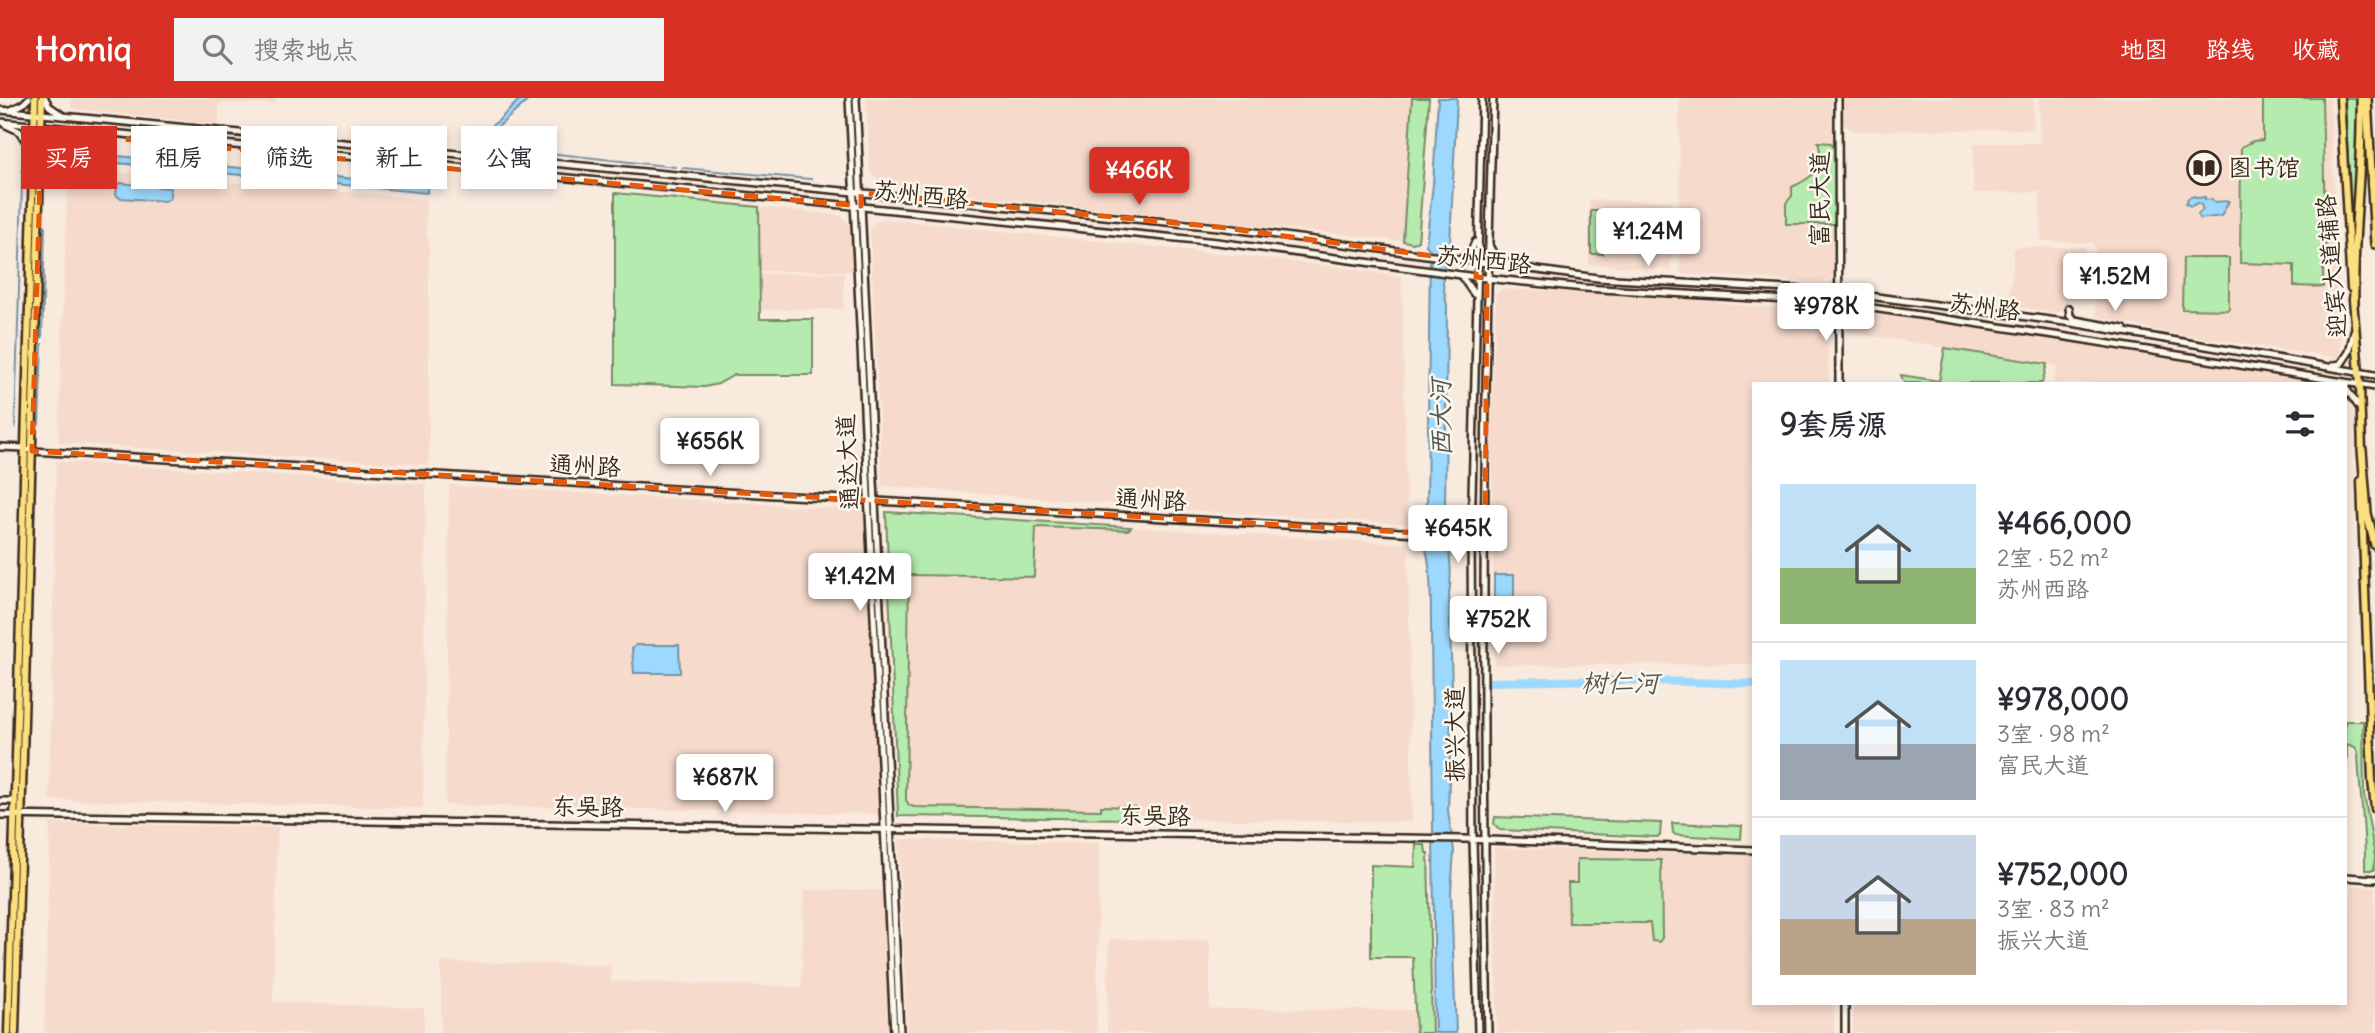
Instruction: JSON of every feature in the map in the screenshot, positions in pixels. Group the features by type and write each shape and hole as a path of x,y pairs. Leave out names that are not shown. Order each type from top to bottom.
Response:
{"highway":[{"path":"2354,303 2353,246 2361,178 2361,98"},
{"path":"2367,98 2375,244"},
{"path":"2362,450 2367,513 2375,545"}],"main road":[{"path":"7,111 23,104 29,98"},
{"path":"35,98 38,126"},
{"path":"38,114 43,98"},
{"path":"43,98 64,117"},
{"name":"通达大道","path":"849,98 867,500 900,1033"},
{"name":"通达大道","path":"856,98 875,500 894,1033"},
{"name":"振兴大道","path":"1478,1033 1473,840 1471,536 1482,98"},
{"name":"振兴大道","path":"1488,1033 1484,840 1485,537 1487,278 1493,98"},
{"name":"富民大道","path":"1838,98 1839,382"},
{"name":"迎宾大道辅路","path":"2340,98 2349,275 2354,303 2360,384 2362,504 2375,809"},
{"name":"苏州西路","path":"0,110 241,134"},
{"path":"0,123 21,134"},
{"name":"苏州西路","path":"0,123 38,126"},
{"name":"苏州西路","path":"117,135 241,147"},
{"name":"苏州西路","path":"557,164 1218,228 1597,278 1839,292"},
{"name":"苏州西路","path":"557,177 1217,242 1457,275 1584,288 1839,303"},
{"path":"8,1033 18,815 29,450 33,189"},
{"path":"15,1033 18,815 15,801 39,189"},
{"path":"1459,260 1474,246 1478,229"},
{"path":"1489,235 1495,257 1516,267"},
{"path":"1487,295 1494,284 1503,279 1506,266"},
{"path":"1457,275 1468,283 1476,298"},
{"name":"苏州路","path":"1839,292 2065,322 2375,375"},
{"name":"苏州路","path":"1839,303 2375,387"},
{"path":"2069,308 2070,316 2075,320 2144,335"},
{"path":"2328,366 2341,364 2350,352 2355,321"},
{"path":"2330,379 2337,382"},
{"path":"2347,389 2361,410"},
{"name":"通州路","path":"0,447 1485,537"},
{"path":"0,801 15,801"},
{"name":"东吴路","path":"0,815 1473,840"},
{"path":"1473,840 1752,850"},
{"path":"2347,877 2375,879"},
{"path":"1845,1005 1845,1033"}],"highlighted area":[{"path":"57,133 861,206 861,193 1218,227 1477,262 1476,277 1487,278 1485,537 32,451 41,148"}],"shaded area":[{"path":"71,98 276,98 275,104 219,104 219,124 71,109"},
{"path":"866,98 1412,98 1403,241 883,186 870,173"},
{"path":"1679,98 1832,98 1835,150 1833,276 1820,282 1682,274"},
{"path":"1842,98 2033,98 2034,129 1854,131 1843,124"},
{"path":"2039,98 2330,98 2341,356 2338,358 2164,332 2096,316 2096,298 2085,298 2084,291 2096,251 2092,243 2041,241 2040,192 1973,193 1973,143 2040,143"},
{"path":"117,172 131,173 131,189 227,189 227,182 241,183 241,189 311,189 426,199 426,236 429,240 429,465 58,443 67,189 117,189"},
{"path":"1589,200 1671,201 1671,270 1589,264"},
{"path":"759,207 839,215 849,223 851,230 853,271 760,271"},
{"path":"887,219 1272,259 1402,277 1407,524 882,486 870,229 876,222"},
{"path":"2015,247 2086,247 2064,310 2056,313 2008,305"},
{"path":"844,273 844,309 760,310 760,274"},
{"path":"1502,289 1641,294 1758,307 1822,310 1827,316 1829,382 1752,382 1752,664 1495,665 1491,435 1496,293"},
{"path":"1848,308 2329,382 2053,382 2057,366 1848,332"},
{"path":"56,461 426,484 423,808 49,800"},
{"path":"449,485 861,510 865,515 880,814 445,805"},
{"path":"886,512 1408,544 1412,822 898,816"},
{"path":"50,823 278,827 273,1002 424,1008 424,1033 44,1033"},
{"path":"899,839 1099,843 1097,1033 907,1033"},
{"path":"1494,848 1752,855 1752,1005 1834,1005 1834,1033 1497,1033"},
{"path":"2351,885 2375,887 2375,1033 1853,1033 1853,1005 2347,1005 2347,937"},
{"path":"804,890 882,890 889,1033 441,1033 441,962 611,965 611,981 801,987"},
{"path":"1109,939 1210,940 1210,1009 1417,1010 1416,1033 1107,1033"}],"green space":[{"path":"1412,98 1429,98 1418,241 1413,243 1403,241"},
{"path":"2263,98 2322,98 2326,261 2323,262 2323,287 2294,286 2294,265 2240,263 2241,147 2263,140"},
{"path":"2345,98 2360,98 2352,237"},
{"path":"1818,142 1831,143 1835,150 1835,224 1786,224 1786,203 1792,196 1792,187 1812,175 1819,165"},
{"path":"615,193 759,207 760,319 813,319 813,375 734,375 718,384 705,387 615,384"},
{"path":"1591,211 1603,211 1603,254 1591,254"},
{"path":"2183,258 2229,258 2229,310 2182,309"},
{"path":"1945,348 2047,364 2042,382 1904,382 1901,375 1939,381"},
{"path":"886,512 1131,527 1128,530 1036,527 1034,577 909,575 906,800 914,807 1101,810 1101,806 1136,807 1135,819 898,816"},
{"path":"2347,721 2363,721 2364,795 2375,856 2374,870 2365,870 2358,752 2355,747 2347,744"},
{"path":"1495,817 1661,823 1660,836 1657,837 1500,830 1494,824"},
{"path":"1672,823 1742,826 1741,839 1676,835 1673,833"},
{"path":"1416,845 1425,845 1428,853 1432,1033 1416,1033 1413,957 1371,957 1371,865 1415,867"},
{"path":"1577,859 1661,860 1662,938 1659,942 1652,941 1650,923 1569,923 1568,883 1577,883"}],"water":[{"path":"521,98 531,98 499,126 491,126"},
{"name":"西大河","path":"1438,98 1457,98 1450,244 1446,248 1443,284 1447,306 1445,510 1451,573 1449,594 1452,688 1448,811 1454,851 1451,893 1456,1033 1435,1033 1431,594 1423,534 1427,510 1430,250 1426,245"},
{"path":"117,156 131,157 131,164 117,163"},
{"path":"227,167 241,168 241,175 227,174"},
{"path":"337,177 351,179 351,186 337,184"},
{"path":"131,184 131,189 170,189 170,198 165,201 120,198 116,195 117,185"},
{"path":"386,189 427,189 427,193"},
{"path":"2205,197 2205,200 2212,199 2213,202 2229,201 2221,216 2200,219 2198,214 2203,210 2201,205 2186,204 2188,198"},
{"path":"1494,575 1514,575 1514,606 1494,606"},
{"path":"636,645 679,645 680,673 634,673 632,649"}],"waterway":[{"path":"557,154 675,167"},
{"path":"682,168 811,179"},
{"path":"15,427 22,189"},
{"path":"42,338 45,225"},
{"path":"39,424 42,344"},
{"name":"树仁河","path":"1487,682 1619,680 1752,684"}],"place":[{"name":"图书馆","path":"2204,168"}]}
